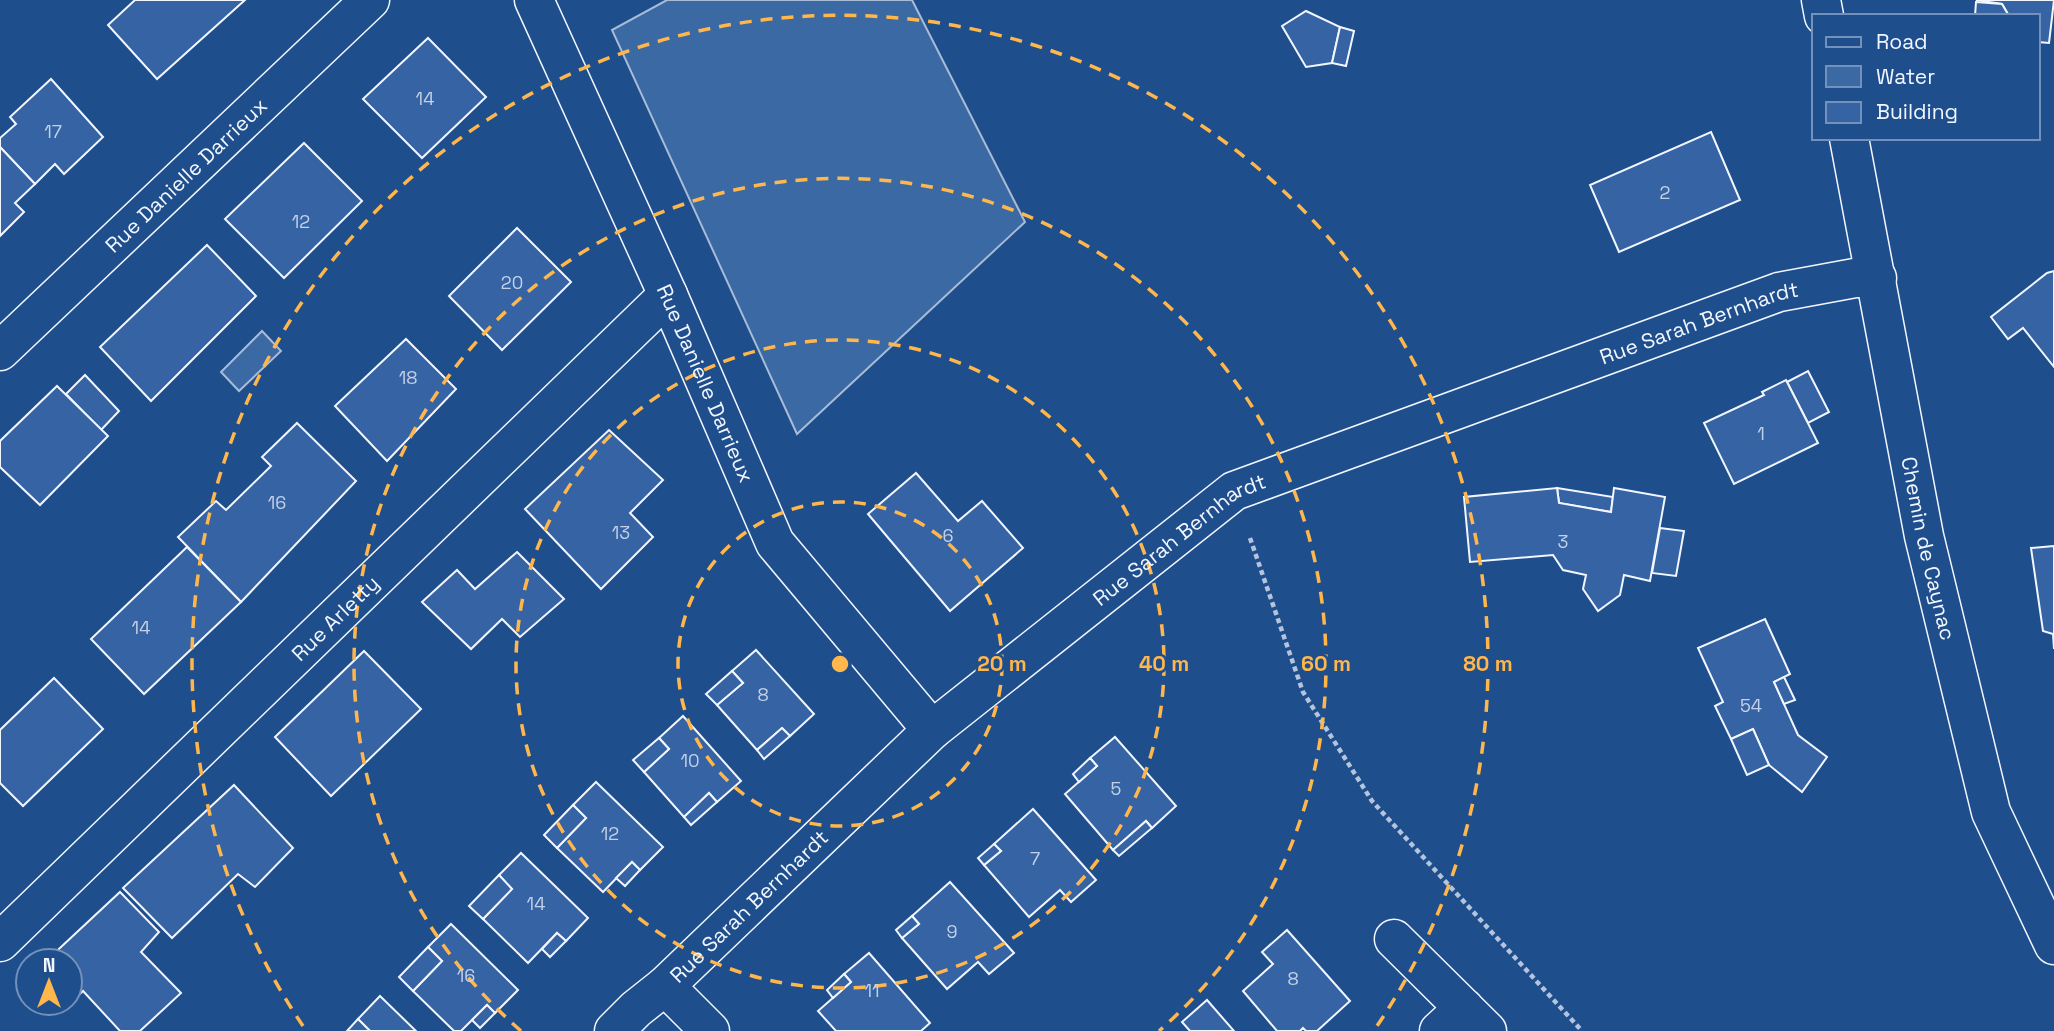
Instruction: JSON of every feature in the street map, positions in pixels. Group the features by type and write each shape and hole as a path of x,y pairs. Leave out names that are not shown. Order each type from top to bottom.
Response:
{"street":[{"name":"Rue Danielle Darrieux","path":"0,351 370,0"},
{"name":"Rue Danielle Darrieux","path":"534,0 668,295 775,543 932,730"},
{"name":"Chemin de Caynac","path":"1849,140 1924,536 1992,812 2054,945"},
{"name":"Rue Sarah Bernhardt","path":"614,1031 665,986 932,730 1234,491 1779,292 1855,278 1877,278"},
{"name":"Rue Arletty","path":"0,942 668,295"},
{"path":"1394,939 1463,1023"},
{"path":"665,986 710,1031"}],"path":[{"path":"1234,491 1303,692 1372,801 1582,1031"}],"water":[{"path":"667,0 912,0 1025,222 797,434 612,30"},
{"path":"262,331 281,351 239,391 221,372"}],"building":[{"path":"135,0 245,0 157,79 108,25"},
{"path":"1976,0 2054,0 2049,43 2040,42 2040,14 2008,14 2002,4"},
{"path":"1976,2 2002,4 2008,14 1975,14"},
{"path":"1306,11 1340,27 1332,63 1306,67 1282,26"},
{"path":"1340,27 1354,31 1346,66 1332,63"},
{"path":"428,38 486,97 422,158 363,99"},
{"path":"51,79 103,137 64,174 55,164 35,184 0,147 0,138 16,124 10,117"},
{"path":"1711,132 1740,200 1619,252 1590,185"},
{"path":"304,143 362,201 284,278 225,219"},
{"path":"0,147 35,184 15,203 24,212 0,236"},
{"path":"517,228 571,282 502,350 449,296"},
{"path":"207,245 256,296 151,401 100,347"},
{"path":"2054,271 2054,367 2023,328 2008,339 1991,317 2047,273"},
{"path":"406,339 456,389 387,461 335,406"},
{"path":"1808,371 1829,412 1808,423 1787,382"},
{"path":"85,375 119,411 101,430 66,394"},
{"path":"1786,380 1818,443 1734,484 1704,423 1764,395 1762,392"},
{"path":"57,386 108,436 40,505 0,467 0,441"},
{"path":"297,423 356,481 241,602 178,537 216,501 226,510 271,466 262,457"},
{"path":"609,430 663,480 630,513 653,537 601,589 525,509"},
{"path":"916,473 958,521 982,501 1023,548 950,611 868,514"},
{"path":"1557,488 1613,497 1611,512 1559,503"},
{"path":"1557,488 1559,503 1611,512 1614,488 1665,497 1650,581 1624,575 1620,595 1598,611 1583,589 1586,575 1563,570 1553,555 1470,562 1464,497"},
{"path":"1660,528 1684,531 1676,576 1652,573"},
{"path":"2054,546 2054,649 2053,634 2043,631 2031,548"},
{"path":"187,547 241,602 144,694 91,639"},
{"path":"517,552 564,599 520,637 502,619 471,649 422,602 457,570 475,589"},
{"path":"1765,619 1790,674 1774,682 1798,735 1827,757 1802,792 1769,765 1753,729 1731,739 1715,706 1723,702 1698,648"},
{"path":"756,650 814,714 790,736 782,728 757,750 717,705 743,683 732,671"},
{"path":"364,651 421,709 331,796 275,737"},
{"path":"732,671 743,683 717,705 706,694"},
{"path":"1784,677 1795,700 1784,704 1774,682"},
{"path":"54,678 103,729 23,806 0,783 0,730"},
{"path":"683,716 741,781 717,802 709,793 684,817 644,772 669,749 659,738"},
{"path":"782,728 790,736 764,759 757,750"},
{"path":"1753,729 1769,765 1747,775 1731,739"},
{"path":"1115,737 1176,806 1152,828 1146,821 1113,850 1065,794 1097,766 1090,758"},
{"path":"659,738 669,749 644,772 633,760"},
{"path":"1090,758 1097,766 1079,782 1073,774"},
{"path":"596,782 663,847 640,870 632,862 603,892 557,848 586,818 573,805"},
{"path":"234,785 293,848 255,887 238,874 172,938 123,888"},
{"path":"709,793 717,802 691,825 684,817"},
{"path":"573,805 586,818 557,848 544,835"},
{"path":"1033,809 1096,880 1071,902 1060,890 1029,917 984,865 1001,851 994,844"},
{"path":"1146,821 1152,828 1119,856 1113,850"},
{"path":"994,844 1001,851 984,865 978,858"},
{"path":"521,853 588,918 566,941 557,933 528,963 483,919 512,889 499,875"},
{"path":"632,862 640,870 625,886 616,878"},
{"path":"499,875 512,889 483,919 469,906"},
{"path":"950,882 1014,953 989,974 978,962 947,989 902,938 919,924 912,916"},
{"path":"120,892 159,932 141,952 181,993 140,1031 120,1031 84,992 84,947 61,947"},
{"path":"912,916 919,924 902,938 896,930"},
{"path":"451,924 518,990 495,1013 487,1005 461,1031 454,1031 413,991 442,961 428,947"},
{"path":"1287,930 1350,1001 1317,1031 1306,1031 1303,1028 1300,1031 1277,1031 1243,991 1273,964 1262,952"},
{"path":"557,933 566,941 550,957 542,949"},
{"path":"428,947 442,961 413,991 399,977"},
{"path":"869,953 930,1023 921,1031 836,1031 818,1011 851,982 844,974"},
{"path":"844,974 851,982 833,998 827,990"},
{"path":"380,996 416,1031 370,1031 358,1019"},
{"path":"1207,1000 1234,1031 1190,1031 1182,1022"},
{"path":"487,1005 495,1013 480,1028 472,1020"},
{"path":"358,1019 370,1031 347,1031"}]}
